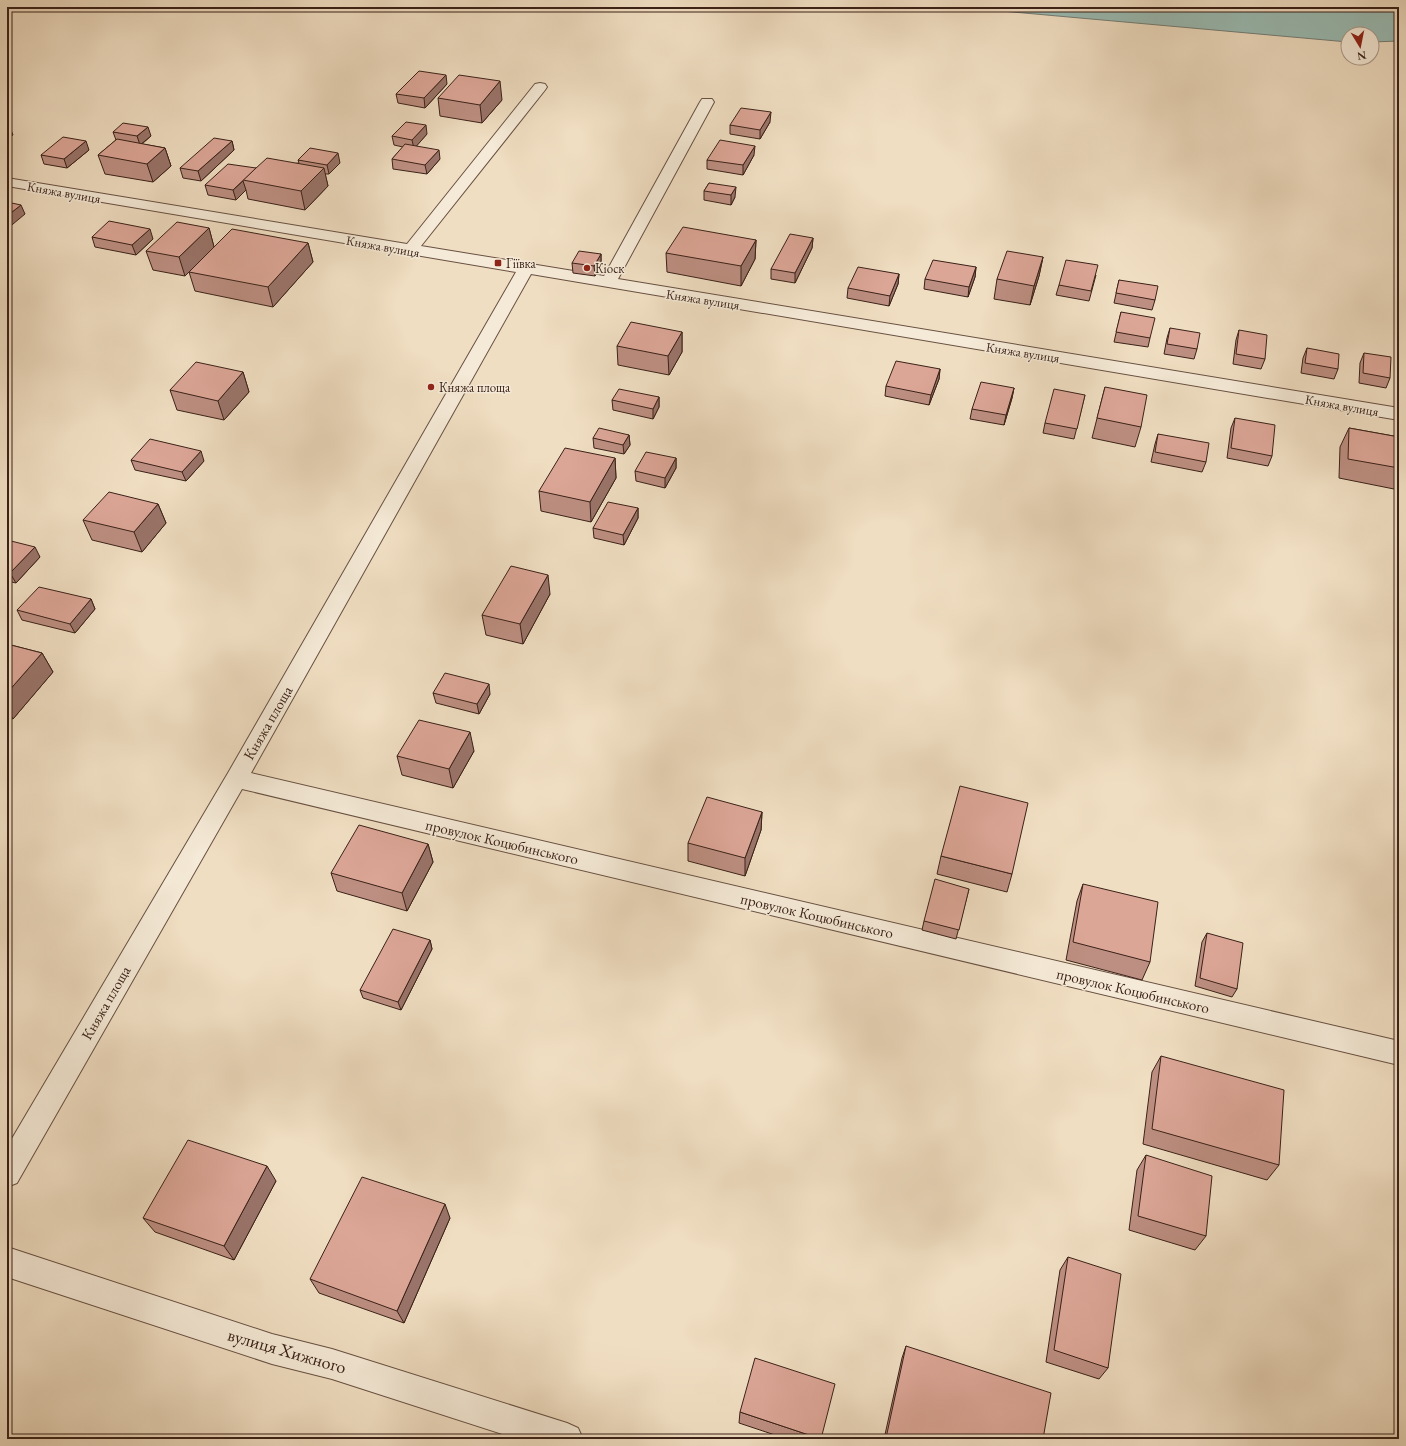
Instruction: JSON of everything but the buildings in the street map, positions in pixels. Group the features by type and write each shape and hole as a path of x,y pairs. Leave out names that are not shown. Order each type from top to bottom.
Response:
{"street":[{"path":"410,250 540,87"},
{"path":"608,284 707,102"},
{"name":"Княжа вулиця","path":"7,182 608,284 1399,414"},
{"name":"Княжа площа","path":"7,1173 236,779 525,270"},
{"name":"провулок Коцюбинського","path":"236,779 1399,1053"},
{"name":"вулиця Хижного","path":"7,1262 272,1349 332,1364 567,1439"}],"water":[{"path":"957,7 1399,7 1399,41 1380,42 1380,26 1340,26 1340,41"}],"place":[{"name":"Гіївка","path":"498,263"},
{"name":"Кіоск","path":"587,268"},
{"name":"Княжа площа","path":"431,387"}]}
